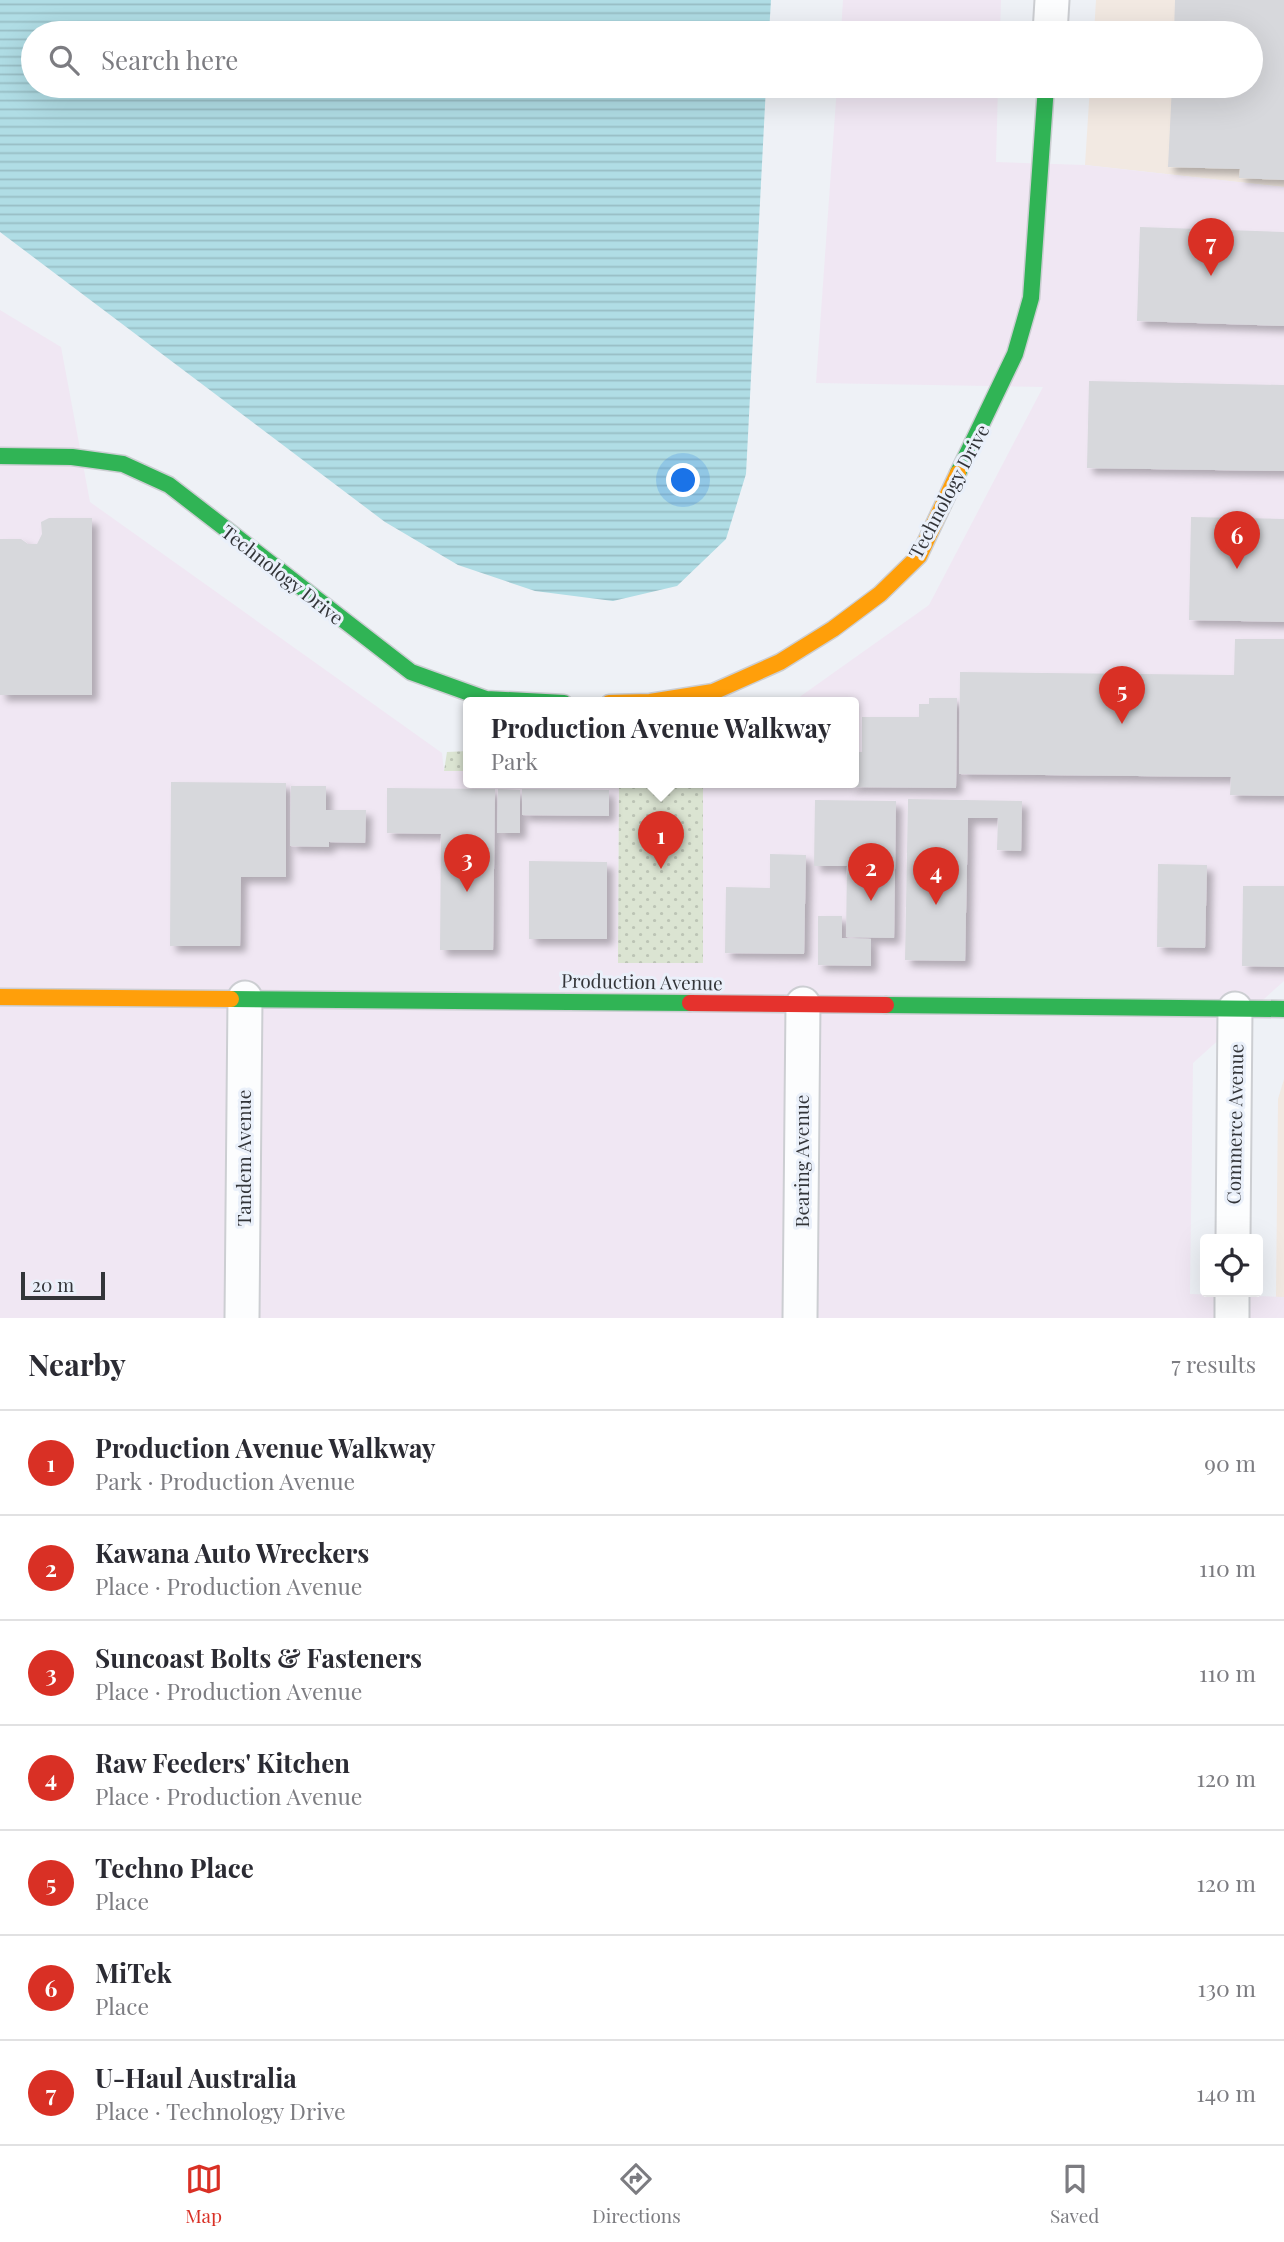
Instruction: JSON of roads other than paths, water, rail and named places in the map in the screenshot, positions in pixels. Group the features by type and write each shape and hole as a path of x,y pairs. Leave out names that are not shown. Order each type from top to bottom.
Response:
{"street":[{"path":"1051,21 1052,0"},
{"name":"Technology Drive","path":"682,697 713,692 780,662 880,594 919,556 1015,354 1031,298 1045,98"},
{"name":"Technology Drive","path":"0,456 72,457 122,464 169,485 411,672 480,697"},
{"name":"Production Avenue","path":"0,997 1284,1009"},
{"name":"Tandem Avenue","path":"242,1318 245,998"},
{"name":"Bearing Avenue","path":"800,1318 803,1004"},
{"name":"Commerce Avenue","path":"1233,1234 1235,1009"},
{"path":"1232,1297 1232,1318"}],"water":[{"path":"0,0 771,0 770,21 21,21 21,98 765,98 746,474 726,539 677,586 613,601 535,591 458,565 385,522 0,232"}],"place":[{"name":"U-Haul Australia","path":"1211,276"},
{"name":"MiTek","path":"1237,569"},
{"name":"Techno Place","path":"1122,724"},
{"name":"Production Avenue Walkway","path":"661,869"},
{"name":"Suncoast Bolts & Fasteners","path":"467,892"},
{"name":"Kawana Auto Wreckers","path":"871,901"},
{"name":"Raw Feeders' Kitchen","path":"936,905"}]}
